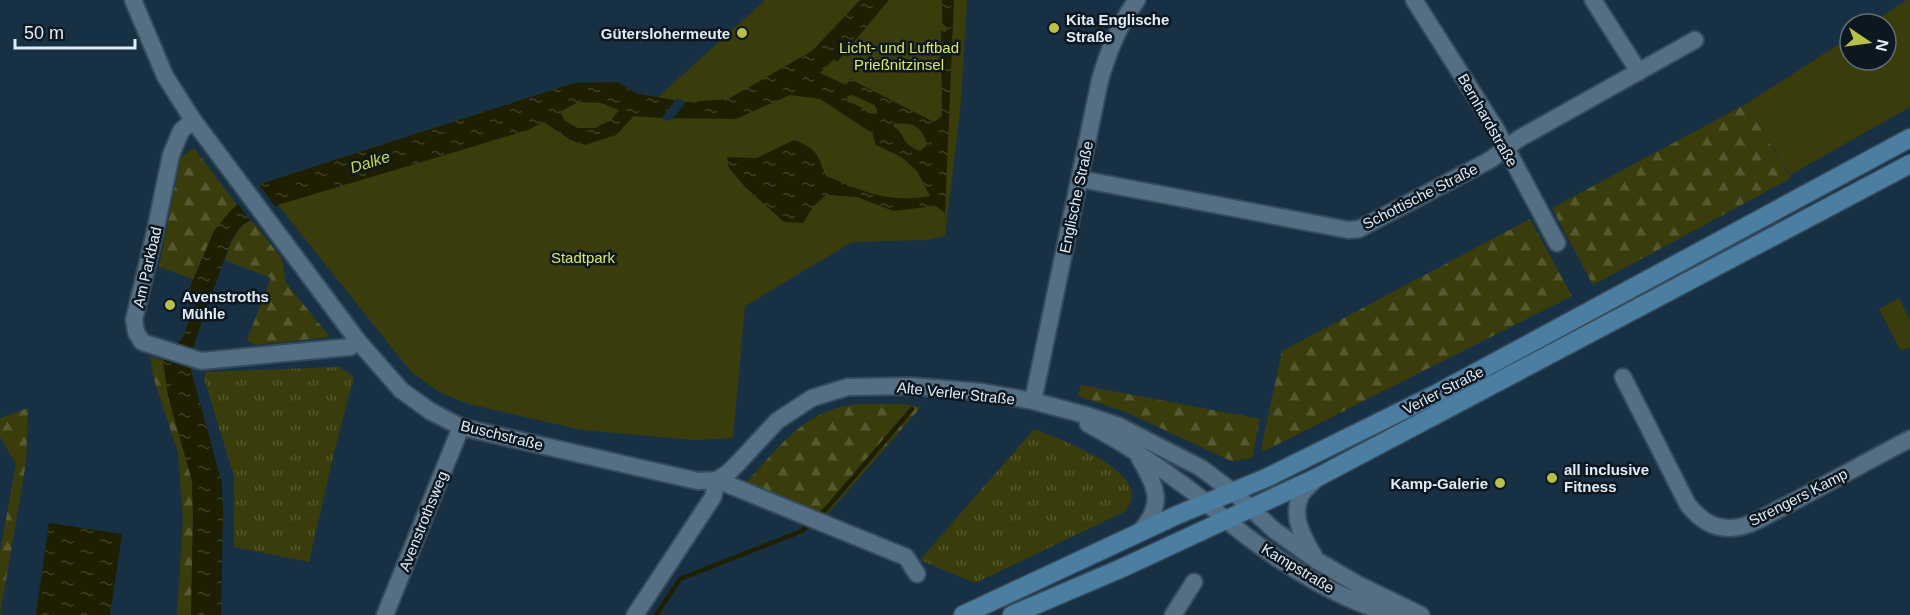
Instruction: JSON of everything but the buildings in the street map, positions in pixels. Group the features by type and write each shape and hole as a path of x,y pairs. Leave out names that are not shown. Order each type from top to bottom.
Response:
{"main road":[{"name":"Verler Straße","path":"963,615 1139,533 1266,478 1436,394 1910,138"},
{"name":"Verler Straße","path":"1012,615 1122,568 1318,477 1910,164"}],"street":[{"name":"Buschstraße","path":"133,0 165,76 193,120 237,182 358,341 401,390 430,411 461,427 698,481 717,480 906,557 917,574"},
{"name":"Englische Straße","path":"1034,401 1100,80 1106,59 1128,11 1137,0"},
{"name":"Bernhardstraße","path":"1414,0 1496,129 1557,243"},
{"path":"1593,0 1639,72"},
{"name":"Schottische Straße","path":"1080,179 1349,230 1359,229 1490,160 1520,138 1695,40"},
{"name":"Am Parkbad","path":"193,120 181,131 171,155 134,320 136,332 142,342 196,360 350,347 358,341"},
{"name":"Strengers Kamp","path":"1623,377 1688,505 1699,518 1710,525 1731,528 1748,524 1910,438"},
{"name":"Alte Verler Straße","path":"717,480 740,462 777,421 812,398 848,387 921,387 983,392 1034,401 1119,426 1201,468 1233,492 1250,509"},
{"name":"Alte Verler Straße","path":"1063,410 1112,437 1185,486 1206,503"},
{"name":"Avenstrothsweg","path":"385,615 461,427"},
{"name":"Alte Verler Straße","path":"1138,456 1152,481 1156,494 1156,507 1149,522 1139,533"},
{"name":"Kampstraße","path":"1316,560 1300,531 1297,510 1301,495 1318,477"},
{"path":"635,615 713,497 717,480"},
{"name":"Kampstraße","path":"1206,503 1277,557 1325,586 1376,609 1400,615"},
{"name":"Kampstraße","path":"1250,509 1274,530 1316,560 1357,584 1421,615"},
{"path":"1173,615 1194,582"}],"green space":[{"name":"Stadtpark","path":"765,0 967,0 961,103 945,236 927,240 852,242 745,306 733,438 695,440 582,430 469,404 441,393 412,373 263,183 574,83 618,82 638,94 657,98"},
{"path":"1910,0 1910,107 1790,175 1746,104 1838,45 1838,72 1898,72 1898,12 1888,12"},
{"path":"1746,104 1791,178 1593,285 1552,208"},
{"path":"194,148 237,205 214,231 193,279 159,267 181,157"},
{"path":"251,219 282,259 286,283 330,337 255,345 247,340 271,278 225,260 238,232"},
{"path":"1530,219 1572,296 1264,451 1261,450 1282,351"},
{"path":"1899,298 1910,320 1910,347 1901,351 1879,309"},
{"path":"150,356 163,361 168,396 192,481 191,615 177,615 183,519 178,453 153,376"},
{"path":"339,367 354,377 309,562 234,547 234,477 204,378 206,372"},
{"path":"1081,385 1260,419 1252,458 1231,461 1126,412 1078,396"},
{"path":"904,404 921,407 824,518 745,484 792,434 820,415 852,405"},
{"path":"28,408 26,463 0,615 0,552 16,464 0,437 0,418"},
{"path":"1034,429 1091,454 1119,473 1128,483 1132,494 1126,511 975,583 920,560"}],"water":[{"name":"Dalke","path":"860,0 889,0 837,62 834,59 820,73 846,85 850,79 934,122 942,116 941,30 945,32 948,29 942,23 942,0 954,0 945,213 936,206 893,211 857,197 826,195 813,207 803,223 784,222 745,187 729,168 727,157 757,158 794,140 812,149 826,176 840,182 888,197 930,196 917,171 901,157 876,145 872,133 820,99 790,95 736,119 634,116 616,135 585,145 572,141 544,122 528,130 278,205 242,225 231,241 195,341 190,367 222,483 223,515 221,615 191,615 192,481 168,396 163,361 183,337 197,299 187,294 214,231 231,210 263,183 574,83 618,82 638,94 687,102 728,99 812,51","holes":["852,95 874,105 877,113 874,114 848,101 847,96","578,102 601,103 619,110 611,120 595,128 578,128 565,121 560,112","894,123 913,125 924,135 927,145 920,151 913,148 893,126"]},
{"path":"49,523 122,534 110,615 36,615"}],"pier":[{"path":"677,98 686,102 671,121 661,119"},
{"path":"258,183 277,209 252,223 236,201"}],"waterway":[{"path":"817,517 912,409"},
{"path":"656,615 680,579 802,531 811,523"}],"place":[{"name":"Kita Englische Straße","path":"1054,28"},
{"name":"Güterslohermeute","path":"742,33"},
{"name":"Avenstroths Mühle","path":"170,305"},
{"name":"all inclusive Fitness","path":"1552,478"},
{"name":"Kamp-Galerie","path":"1500,483"}],"park label":[{"name":"Licht- und Luftbad Prießnitzinsel","path":"899,56"}]}
